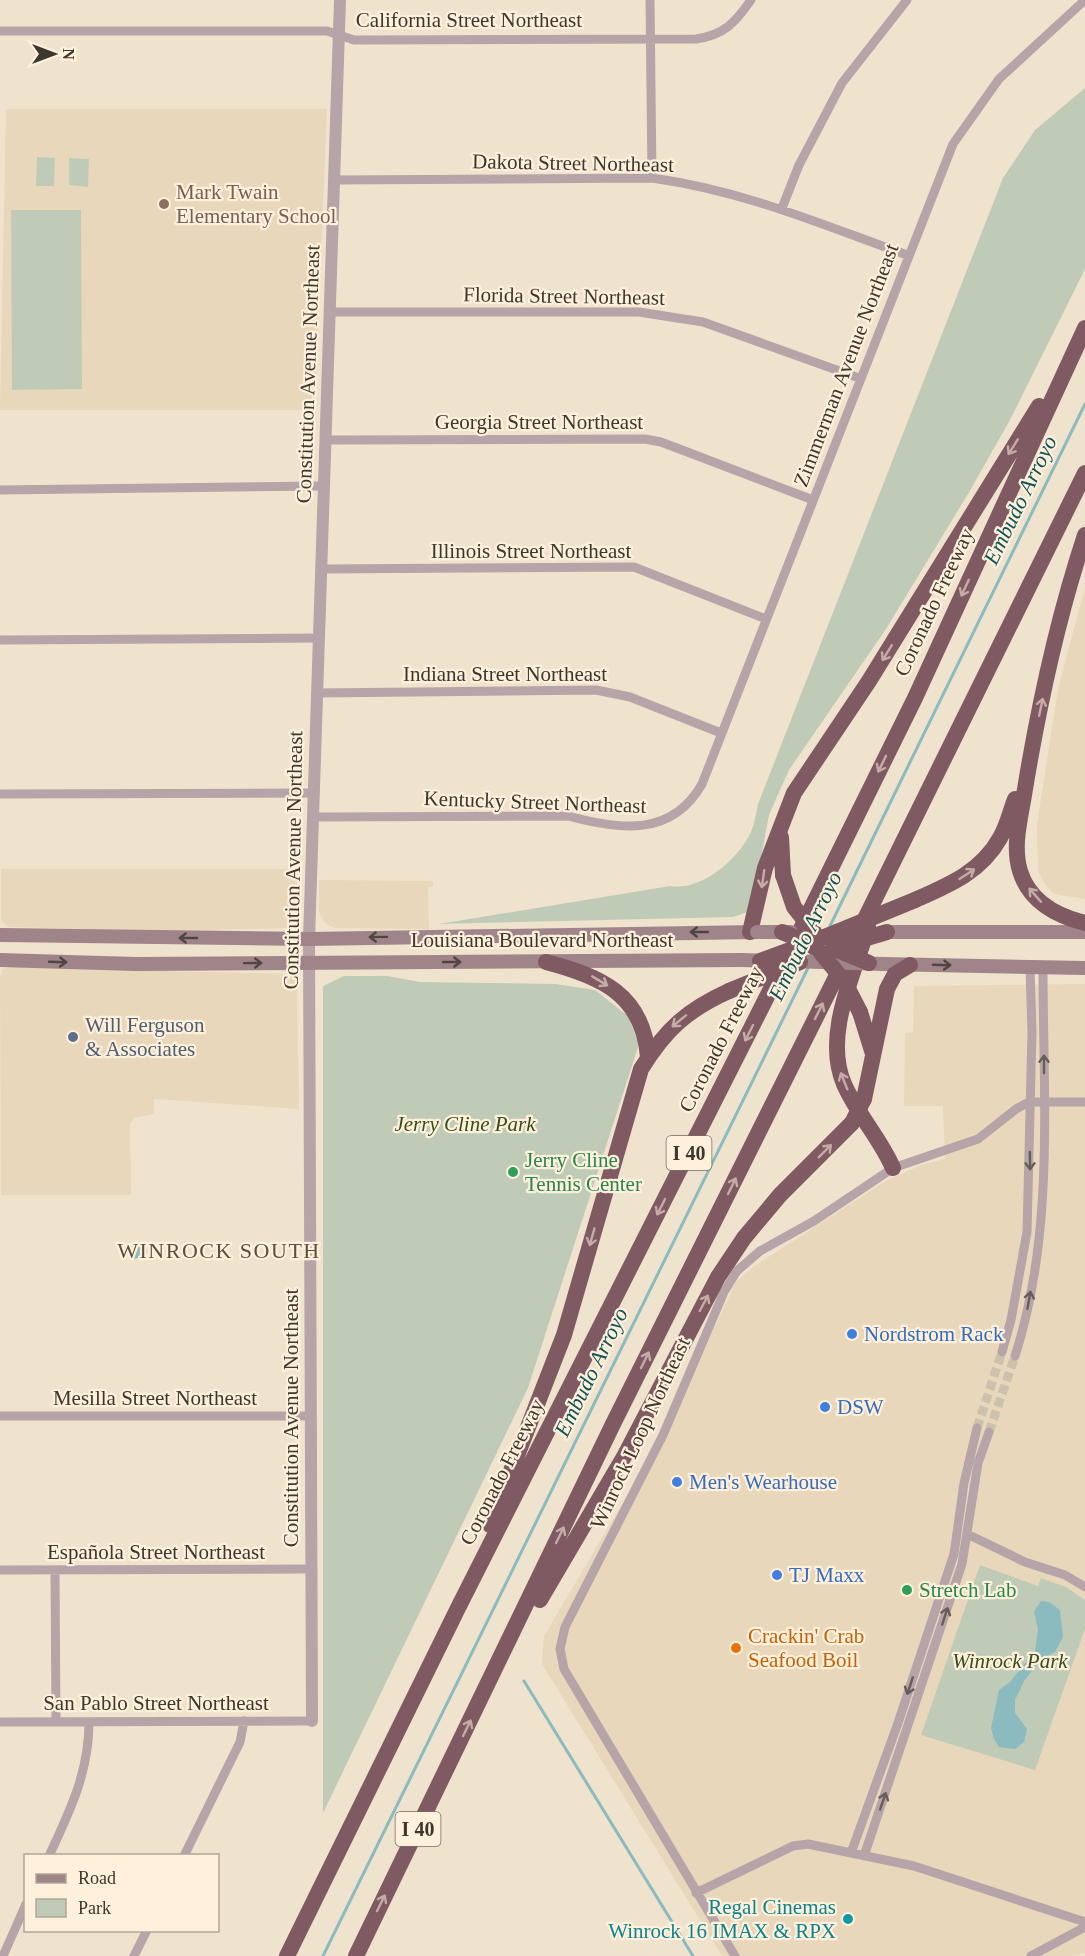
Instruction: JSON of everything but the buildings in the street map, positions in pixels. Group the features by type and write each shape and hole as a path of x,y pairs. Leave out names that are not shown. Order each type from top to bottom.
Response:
{"highway":[{"name":"Coronado Freeway","path":"287,1956 458,1608 777,980 915,698 1085,328"},
{"path":"754,932 765,868 801,780 869,681 1077,344"},
{"name":"I 40","path":"356,1956 613,1424 1085,473"},
{"path":"1085,535 1065,603 1029,765 1016,854 1020,873 1036,898 1046,907 1085,922"},
{"path":"458,1608 564,1335 635,1086 648,1058 666,1032 704,1003 800,962 823,944 962,878 985,860 1001,838 1029,765"},
{"path":"780,827 783,875 794,907 823,944 852,993 873,1055"},
{"path":"879,890 845,1002 836,1050 844,1085 885,1150 892,1168"},
{"path":"782,932 823,944 876,964"},
{"path":"752,961 823,944 893,932"},
{"path":"546,962 585,972 622,997 641,1023 648,1058"},
{"path":"480,1702 625,1455 718,1277 744,1238 780,1195 852,1123 864,1099 889,982 895,974 910,964"}],"main road":[{"name":"Louisiana Boulevard Northeast","path":"0,935 309,939 782,932"},
{"path":"893,932 1085,932"},
{"name":"Louisiana Boulevard Northeast","path":"0,960 136,964 800,962"},
{"path":"876,964 1085,968"}],"street":[{"name":"Constitution Avenue Northeast","path":"312,1721 309,939 340,0"},
{"path":"650,0 652,178"},
{"name":"California Street Northeast","path":"0,31 327,31 354,40 696,39 714,36 729,28 751,0"},
{"path":"782,208 799,165 842,83 907,0"},
{"name":"Zimmerman Avenue Northeast","path":"702,784 945,160 972,113 999,79 1085,0"},
{"name":"Dakota Street Northeast","path":"334,180 652,178 700,185 782,208 907,255"},
{"name":"Florida Street Northeast","path":"330,312 639,312 674,316 703,322 859,378"},
{"name":"Georgia Street Northeast","path":"326,440 645,439 661,442 813,500"},
{"path":"0,490 324,486"},
{"name":"Illinois Street Northeast","path":"322,569 634,567 766,619"},
{"path":"0,640 319,639"},
{"name":"Indiana Street Northeast","path":"317,693 596,690 622,694 721,733"},
{"name":"Kentucky Street Northeast","path":"313,817 568,816 596,824 651,824 665,821 681,812 694,798 702,784"},
{"path":"0,794 313,793"},
{"path":"1002,1352 1011,1320 1027,1232 1029,1102 1037,968"},
{"path":"1015,1356 1025,1325 1041,1234 1044,1102 1037,968"},
{"path":"1029,1102 1085,1101"},
{"name":"Winrock Loop Northeast","path":"735,1956 564,1669 561,1649 565,1628 663,1435 724,1292 737,1271 760,1251 814,1221 892,1168 978,1139 1016,1109 1029,1102"},
{"name":"Mesilla Street Northeast","path":"0,1416 310,1416"},
{"path":"851,1853 896,1728 954,1554 964,1483 977,1428"},
{"path":"864,1856 962,1564 978,1463 989,1432"},
{"path":"964,1483 974,1488"},
{"path":"967,1534 1025,1563 1065,1575 1085,1587"},
{"name":"Española Street Northeast","path":"0,1570 312,1569"},
{"path":"55,1570 56,1722"},
{"path":"185,1854 240,1742 244,1721"},
{"name":"San Pablo Street Northeast","path":"0,1722 312,1721"},
{"path":"50,1854 75,1801 85,1773 89,1748 89,1722"},
{"path":"696,1893 793,1846 808,1844 933,1872 1085,1922"},
{"path":"3,1956 24,1909"},
{"path":"1031,1956 1085,1927"},
{"path":"134,1956 146,1932"}],"shaded area":[{"name":"Mark Twain Elementary School","path":"6,109 327,109 315,410 0,410"},
{"path":"1085,587 1085,899 1054,894 1046,886 1038,871 1037,824 1058,689"},
{"path":"1,869 302,869 299,923 291,928 167,931 9,927 1,920"},
{"path":"319,880 433,881 433,887 428,887 429,929 334,928 325,923 319,912"},
{"path":"10,967 291,974 297,981 299,1109 154,1099 154,1114 134,1118 130,1124 131,1195 1,1195 0,976 3,969"},
{"path":"1085,984 1085,1953 1071,1956 722,1956 542,1664 544,1636 663,1435 736,1282 753,1267 887,1180 924,1164 945,1159 943,1106 904,1106 905,1033 913,1032 914,986"}],"green space":[{"path":"1085,88 1085,269 1010,420 968,494 886,629 789,770 769,815 751,911 733,917 439,924 693,884 716,873 743,846 751,832 758,804 1003,178 1035,130"},
{"path":"37,157 55,158 54,186 36,186"},
{"path":"69,158 89,159 88,187 69,185"},
{"path":"11,210 81,210 82,389 12,390"},
{"name":"Jerry Cline Park","path":"344,976 387,976 420,982 556,984 595,990 628,1016 639,1044 528,1388 323,1813 323,986"},
{"name":"Winrock Park","path":"980,1565 1038,1586 1041,1578 1066,1587 1085,1600 1085,1629 1035,1770 921,1735"}],"water":[{"path":"140,1245 147,1250 145,1256 134,1259 124,1252 127,1247"},
{"path":"1041,1601 1049,1602 1060,1610 1063,1637 1055,1652 1041,1659 1024,1681 1015,1700 1015,1713 1027,1729 1024,1742 1015,1749 999,1747 991,1728 999,1690 1010,1682 1035,1651 1038,1629 1034,1612"}],"waterway":[{"name":"Embudo Arroyo","path":"829,928 1085,404"},
{"name":"Embudo Arroyo","path":"323,1956 809,966"},
{"name":"Embudo Arroyo","path":"524,1681 693,1956"}],"tunnel":[{"path":"977,1428 1002,1352"},
{"path":"989,1432 1015,1356"}],"place":[{"name":"Mark Twain Elementary School","path":"164,204"},
{"name":"Will Ferguson & Associates","path":"73,1037"},
{"name":"Jerry Cline Tennis Center","path":"513,1172"},
{"name":"Nordstrom Rack","path":"852,1334"},
{"name":"DSW","path":"825,1407"},
{"name":"Men's Wearhouse","path":"677,1482"},
{"name":"TJ Maxx","path":"777,1575"},
{"name":"Stretch Lab","path":"907,1590"},
{"name":"Crackin' Crab Seafood Boil","path":"736,1648"},
{"name":"Regal Cinemas Winrock 16 IMAX & RPX","path":"848,1919"}],"district":[{"name":"WINROCK SOUTH","path":"219,1250"}]}
